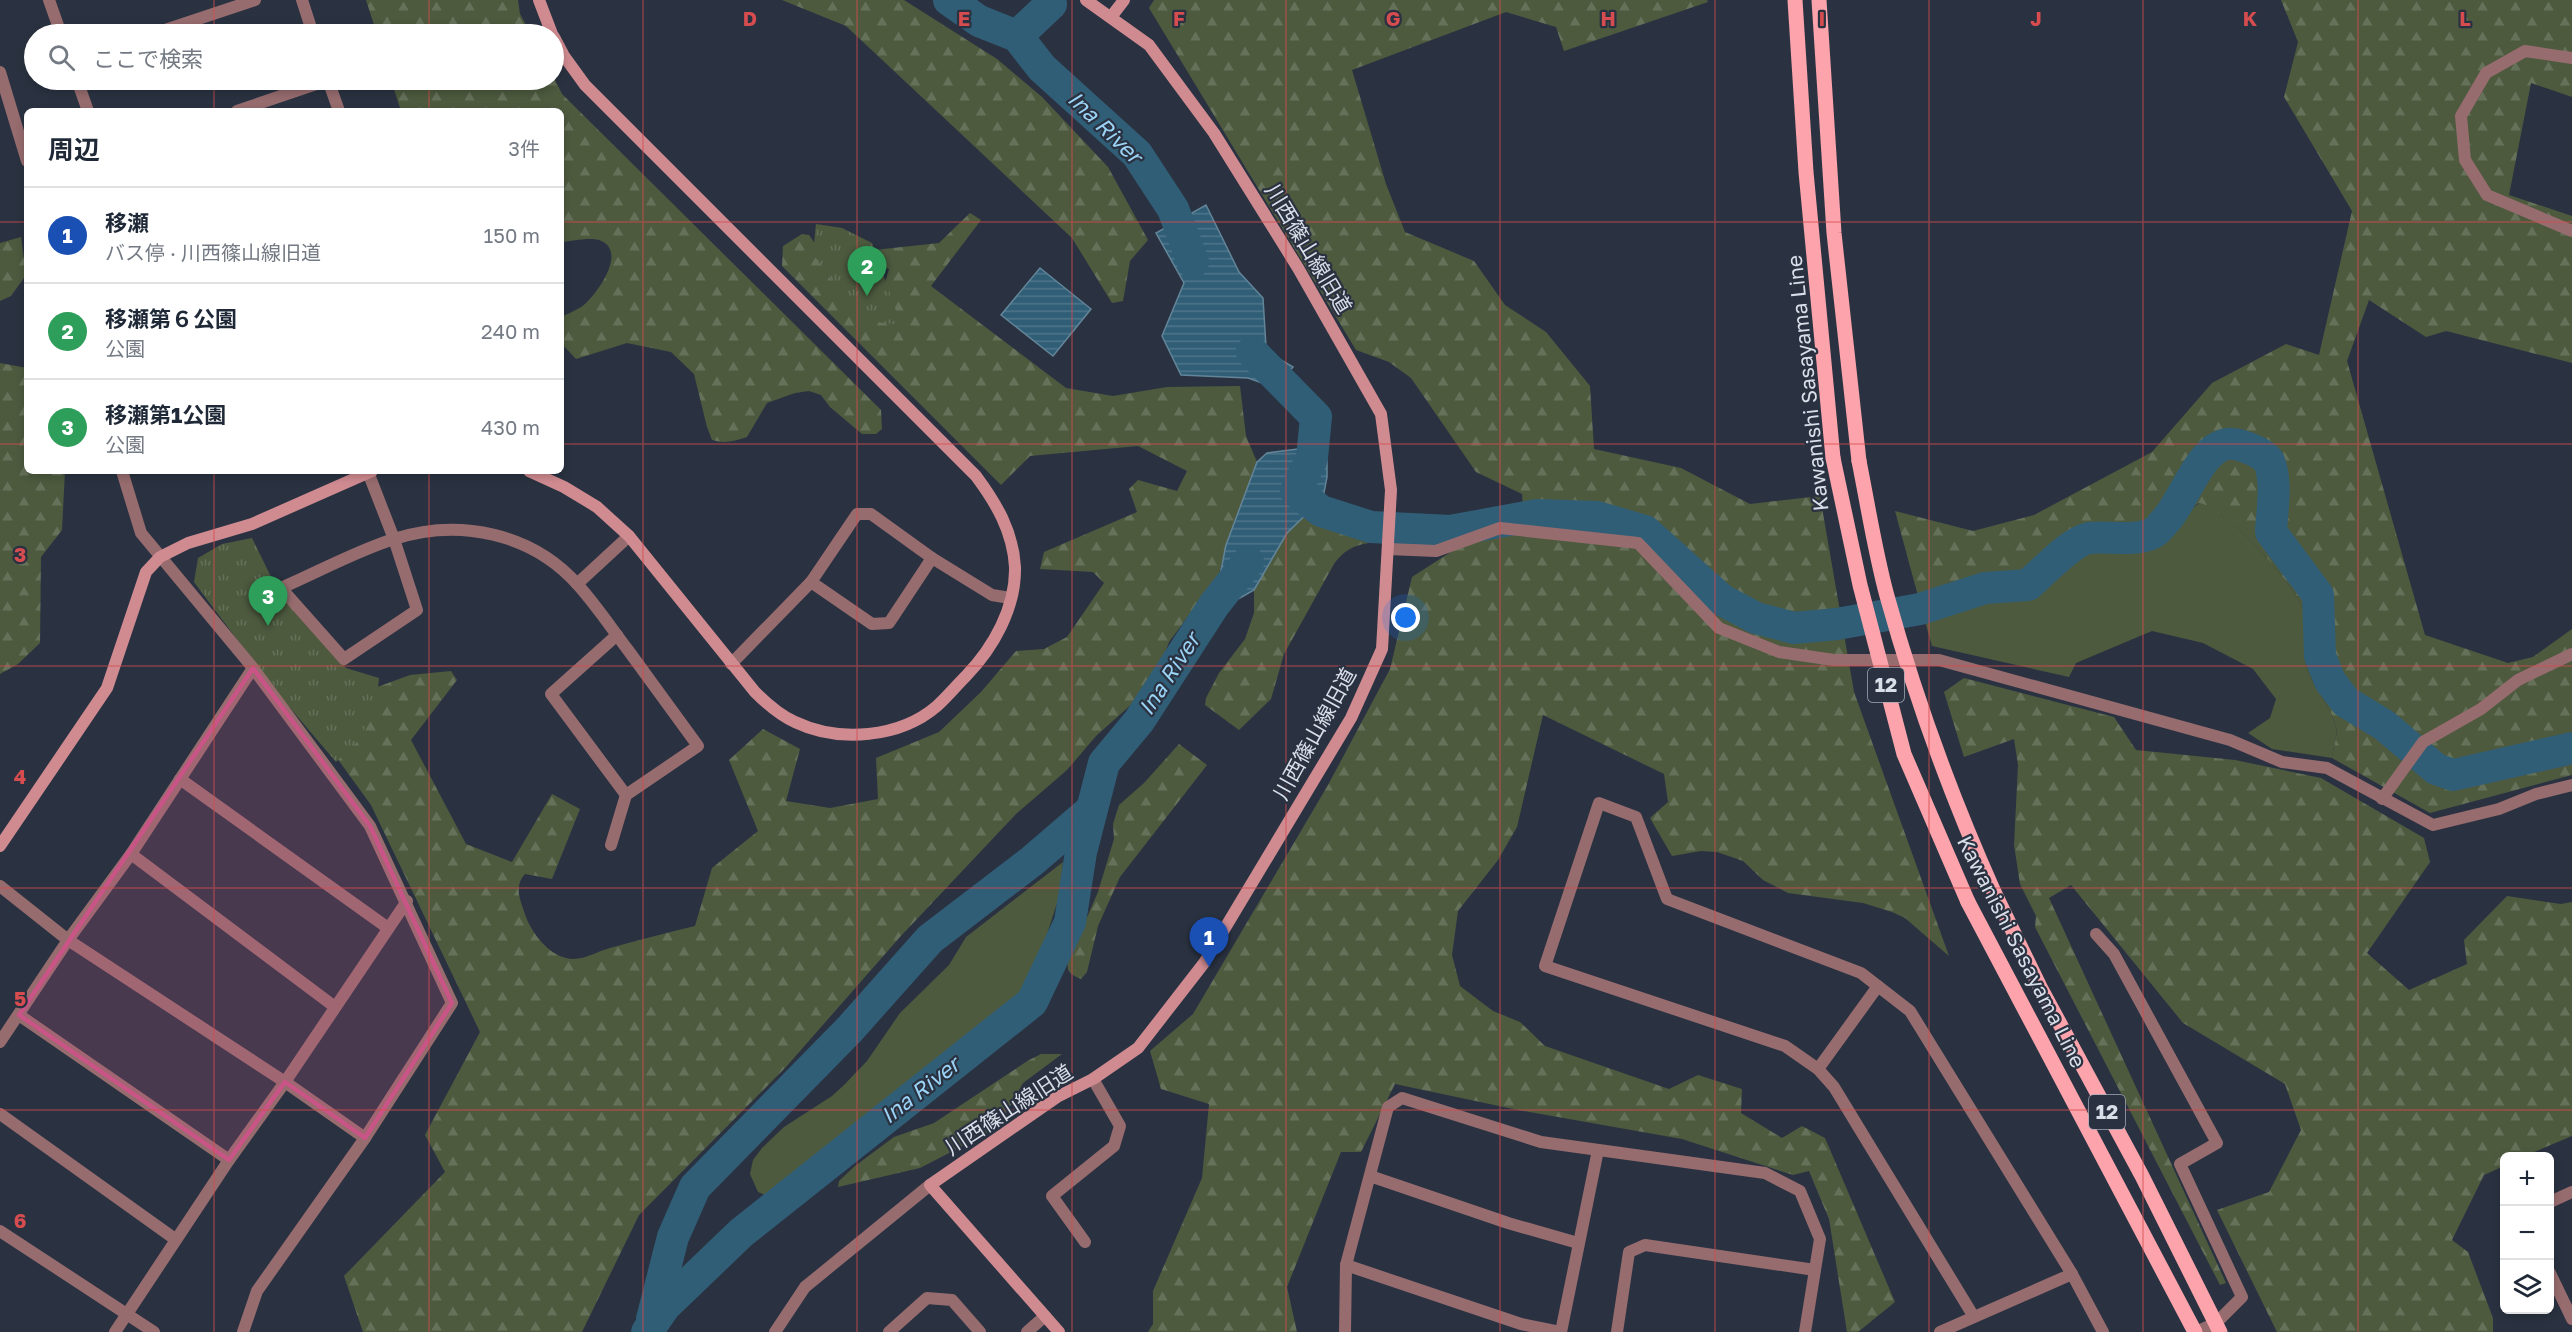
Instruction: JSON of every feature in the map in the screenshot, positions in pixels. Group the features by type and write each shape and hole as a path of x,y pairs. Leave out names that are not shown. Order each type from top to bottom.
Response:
{"main road":[{"name":"Kawanishi Sasayama Line","path":"1795,0 1806,172 1833,458 1860,585 1904,754 1968,902 2196,1332"},
{"name":"Kawanishi Sasayama Line","path":"1819,0 1834,233 1859,462 1887,593 1922,711 1964,824 1994,892 2040,987 2142,1176 2218,1327"}],"street":[{"path":"49,0 57,24"},
{"path":"183,24 255,0"},
{"path":"302,0 310,24"},
{"path":"539,0 548,24"},
{"name":"川西篠山線旧道","path":"775,1332 805,1287 930,1185 1057,1098 1093,1078 1138,1048 1204,963 1351,718 1382,649 1391,490 1381,414 1298,268 1214,133 1149,45 1086,0"},
{"path":"1111,17 1124,0"},
{"path":"2572,58 2525,51 2486,73 2461,116 2465,160 2487,195 2572,231"},
{"path":"536,474 564,487 597,507 629,536 731,664 773,710 819,731 845,735 874,733 896,728 917,719 937,706 989,649 1001,628 1010,598 1015,567 1010,537 998,505 976,476 585,85 564,57"},
{"path":"0,72 24,151"},
{"path":"81,90 87,108"},
{"path":"246,108 299,90"},
{"path":"332,90 338,108"},
{"path":"123,474 141,533 253,668 370,826 407,901 452,1003 364,1138 257,1291 243,1332"},
{"path":"0,846 106,688 146,572 160,557 188,543 252,524 365,474"},
{"path":"371,474 394,539 417,610 344,659 281,588 394,539 454,528 482,531 515,541 545,557 577,584 698,746 626,795 611,845"},
{"path":"731,664 811,582 857,514 871,514 932,558 992,595 1010,598"},
{"path":"1388,549 1437,551 1500,528 1638,543 1719,628 1779,652 1834,660 1939,660 2230,740 2282,762 2327,768 2385,795 2433,825 2499,809 2536,794 2572,786"},
{"path":"577,584 629,536"},
{"path":"811,582 872,624 889,623 932,558"},
{"path":"617,635 551,694 626,795"},
{"path":"2385,795 2423,742 2481,709 2518,680 2572,654"},
{"path":"0,1042 68,940 131,854 253,668"},
{"path":"180,779 388,928"},
{"path":"1974,1317 1834,1086 1818,1069 1785,1046 1545,966 1599,803 1636,817 1667,898 1862,973 1910,1011 2072,1274 2103,1332"},
{"path":"131,854 335,1007"},
{"path":"0,886 68,940 285,1082 364,1138"},
{"path":"115,1332 175,1239 285,1082 407,901"},
{"path":"2096,934 2114,954 2217,1143 2180,1164 2242,1297 2218,1327 2196,1332"},
{"path":"1818,1069 1878,986"},
{"path":"19,1015 229,1160"},
{"path":"1085,1242 1052,1196 1114,1146 1120,1126 1093,1078"},
{"path":"1345,1332 1347,1265 1388,1107 1402,1098 1540,1142 1764,1173 1800,1191 1820,1239 1805,1332"},
{"path":"0,1114 175,1239"},
{"path":"1347,1265 1521,1324 1561,1332 1598,1150"},
{"path":"1370,1176 1508,1223 1578,1243"},
{"path":"930,1185 1059,1332"},
{"path":"2554,1200 2572,1192"},
{"path":"0,1231 154,1332"},
{"path":"1617,1332 1629,1252 1645,1245 1815,1270"},
{"path":"1940,1332 2072,1274"},
{"path":"2554,1281 2572,1319"},
{"path":"889,1332 927,1298 952,1300 980,1332"},
{"path":"1027,1332 1045,1316"}],"highlighted area":[{"path":"253,668 370,826 452,1003 365,1138 285,1082 229,1160 19,1015"}],"green space":[{"path":"366,0 518,0 520,14 526,24 374,24"},
{"path":"782,0 904,0 997,59 1042,97 1108,167 1148,240 1130,261 1123,301 1112,303 1072,238 846,26"},
{"path":"1154,0 1707,0 1708,2 1564,51 1556,27 1506,12 1352,70 1386,184 1405,232 1474,261 1505,305 1546,332 1590,386 1594,449 1681,468 1750,504 1820,496 1854,692 1949,956 1905,918 1892,912 1863,903 1788,893 1763,880 1743,861 1717,852 1701,851 1672,856 1650,818 1668,802 1664,774 1543,715 1517,827 1498,860 1458,911 1452,955 1460,986 1493,1011 1520,1022 1545,1046 1669,1089 1698,1075 1742,1089 1741,1113 1782,1138 1802,1126 1825,1138 1895,1302 1858,1332 1847,1332 1829,1219 1809,1171 1793,1175 1682,1139 1518,1110 1395,1084 1361,1152 1341,1152 1287,1287 1297,1332 1148,1332 1153,1324 1153,1291 1202,1178 1209,1104 1161,1089 1150,1051 1193,1014 1328,785 1390,669 1412,577 1505,517 1523,508 1522,494 1476,472 1411,378 1389,362 1356,350 1149,8"},
{"path":"2281,0 2572,0 2572,97 2531,83 2509,195 2572,216 2572,363 2446,331 2426,337 2369,300 2347,361 2425,635 2508,663 2533,657 2572,629 2572,775 2430,813 2332,758 2336,727 2306,665 2304,616 2297,597 2273,565 2241,531 2211,507 2199,503 2147,540 2087,545 2045,583 1924,618 1895,511 1973,531 2034,515 2152,452 2212,383 2286,344 2319,355 2352,211 2284,97 2298,42"},
{"path":"394,90 560,90 881,410 882,429 876,434 862,434 830,407 821,395 809,391 795,393 767,403 747,437 725,442 712,440 694,374 671,352 627,343 576,359 564,346 564,316 581,307 598,290 608,271 611,252 607,245 595,239 564,242 564,108 400,108"},
{"path":"970,213 981,220 931,286 1066,388 1113,396 1167,387 1240,386 1246,436 1257,462 1226,545 1219,574 1169,642 1158,671 1143,694 1096,736 1067,770 1016,814 900,937 786,1067 639,1215 582,1332 363,1332 344,1276 445,1172 425,1135 480,1032 371,805 334,754 369,690 410,675 451,671 457,680 411,740 466,844 512,862 552,794 580,809 552,879 525,874 519,884 519,889 526,917 532,930 542,942 559,956 572,959 583,958 610,948 695,926 712,868 758,831 729,760 763,729 800,749 786,801 830,808 878,799 876,758 939,732 981,692 1016,651 1044,649 1067,637 1104,583 1093,572 1040,569 1044,552 1137,512 1129,489 1138,480 1177,491 1187,471 1138,446 1030,456 1001,485 782,266 783,246 802,234 809,235 866,316 879,303 889,269 865,261 865,251 939,243"},
{"path":"816,224 842,228 872,243 901,325 860,320 813,254"},
{"path":"21,237 24,278 11,296 0,301 0,243"},
{"path":"0,363 24,367 24,474 65,474 62,530 41,557 40,643 18,664 0,674"},
{"path":"1323,498 1369,514 1377,536 1374,542 1346,551 1334,564 1284,654 1271,699 1239,730 1205,705 1206,698 1219,673 1245,639 1254,613 1254,590 1287,533"},
{"path":"2200,503 2226,517 2241,531 2273,565 2297,597 2304,616 2306,665 2336,727 2332,758 2272,749 2248,733 2270,718 2276,699 2253,669 2203,643 2152,631 2076,663 2069,677 1932,646 1924,618 2045,583 2087,545 2147,540"},
{"path":"252,538 274,583 346,668 379,678 376,708 357,742 336,762 274,689 194,582 198,558 222,544"},
{"path":"1964,678 2114,717 2136,750 2235,760 2321,778 2424,838 2430,862 2367,953 2409,990 2467,964 2464,940 2507,896 2561,904 2572,902 2572,1136 2534,1152 2500,1152 2500,1168 2484,1175 2452,1240 2468,1252 2493,1318 2493,1332 2277,1332 2217,1210 2269,1192 2301,1130 2285,1084 2183,1023 2071,885 2049,898 2226,1283 2220,1285 2035,927 2036,916 2020,884 2014,845 2018,765 2014,739 1964,757 1944,692"},
{"path":"1179,744 1207,765 1120,877 1098,926 1087,972 1081,979 1069,971 1068,961 1098,892 1114,839 1113,824 1119,805 1144,783"},
{"path":"1063,862 1059,897 1029,990 923,1080 791,1185 765,1195 758,1192 750,1174 753,1160 762,1148 784,1127 832,1096 843,1086 867,1061 900,1013 949,965 966,937"},
{"path":"1041,1054 1062,1054 1023,1083 1005,1115 990,1132 920,1168 838,1187 839,1181 855,1166 894,1137 934,1123"}],"water":[{"path":"1206,205 1239,272 1263,298 1266,347 1269,353 1293,367 1276,388 1248,378 1181,375 1162,336 1184,283 1156,233"},
{"path":"1040,268 1091,309 1053,356 1001,315"},
{"path":"1298,449 1327,456 1327,477 1323,498 1287,533 1254,590 1226,606 1218,585 1226,545 1257,462 1267,453"}],"waterway":[{"name":"Ina River","path":"949,0 979,21 1017,36 1042,68 1137,154 1173,209 1193,262"},
{"path":"1017,36 1051,4"},
{"name":"Ina River","path":"1252,352 1316,417 1312,458 1296,491"},
{"path":"1296,491 1321,511 1371,527 1450,531 1537,515 1597,517 1645,531 1722,600 1756,618 1794,628 1837,624 1920,609 1985,588 2028,585 2082,540 2130,538 2155,532 2173,511 2208,455 2227,444 2237,445 2260,454 2270,464 2274,489 2271,532 2318,595 2320,656 2330,681 2346,702 2384,725 2436,769 2453,775 2572,748"},
{"name":"Ina River","path":"647,1332 665,1306 741,1233 1032,1002 1070,922 1081,852 1104,763 1139,721 1214,605 1248,562"},
{"path":"652,1319 673,1237 695,1187 849,1030 930,939 1032,861 1089,812"}],"place":[{"name":"移瀬第６公園","path":"867,296"},
{"name":"移瀬第1公園","path":"268,626"},
{"name":"移瀬","path":"1209,967"}]}
